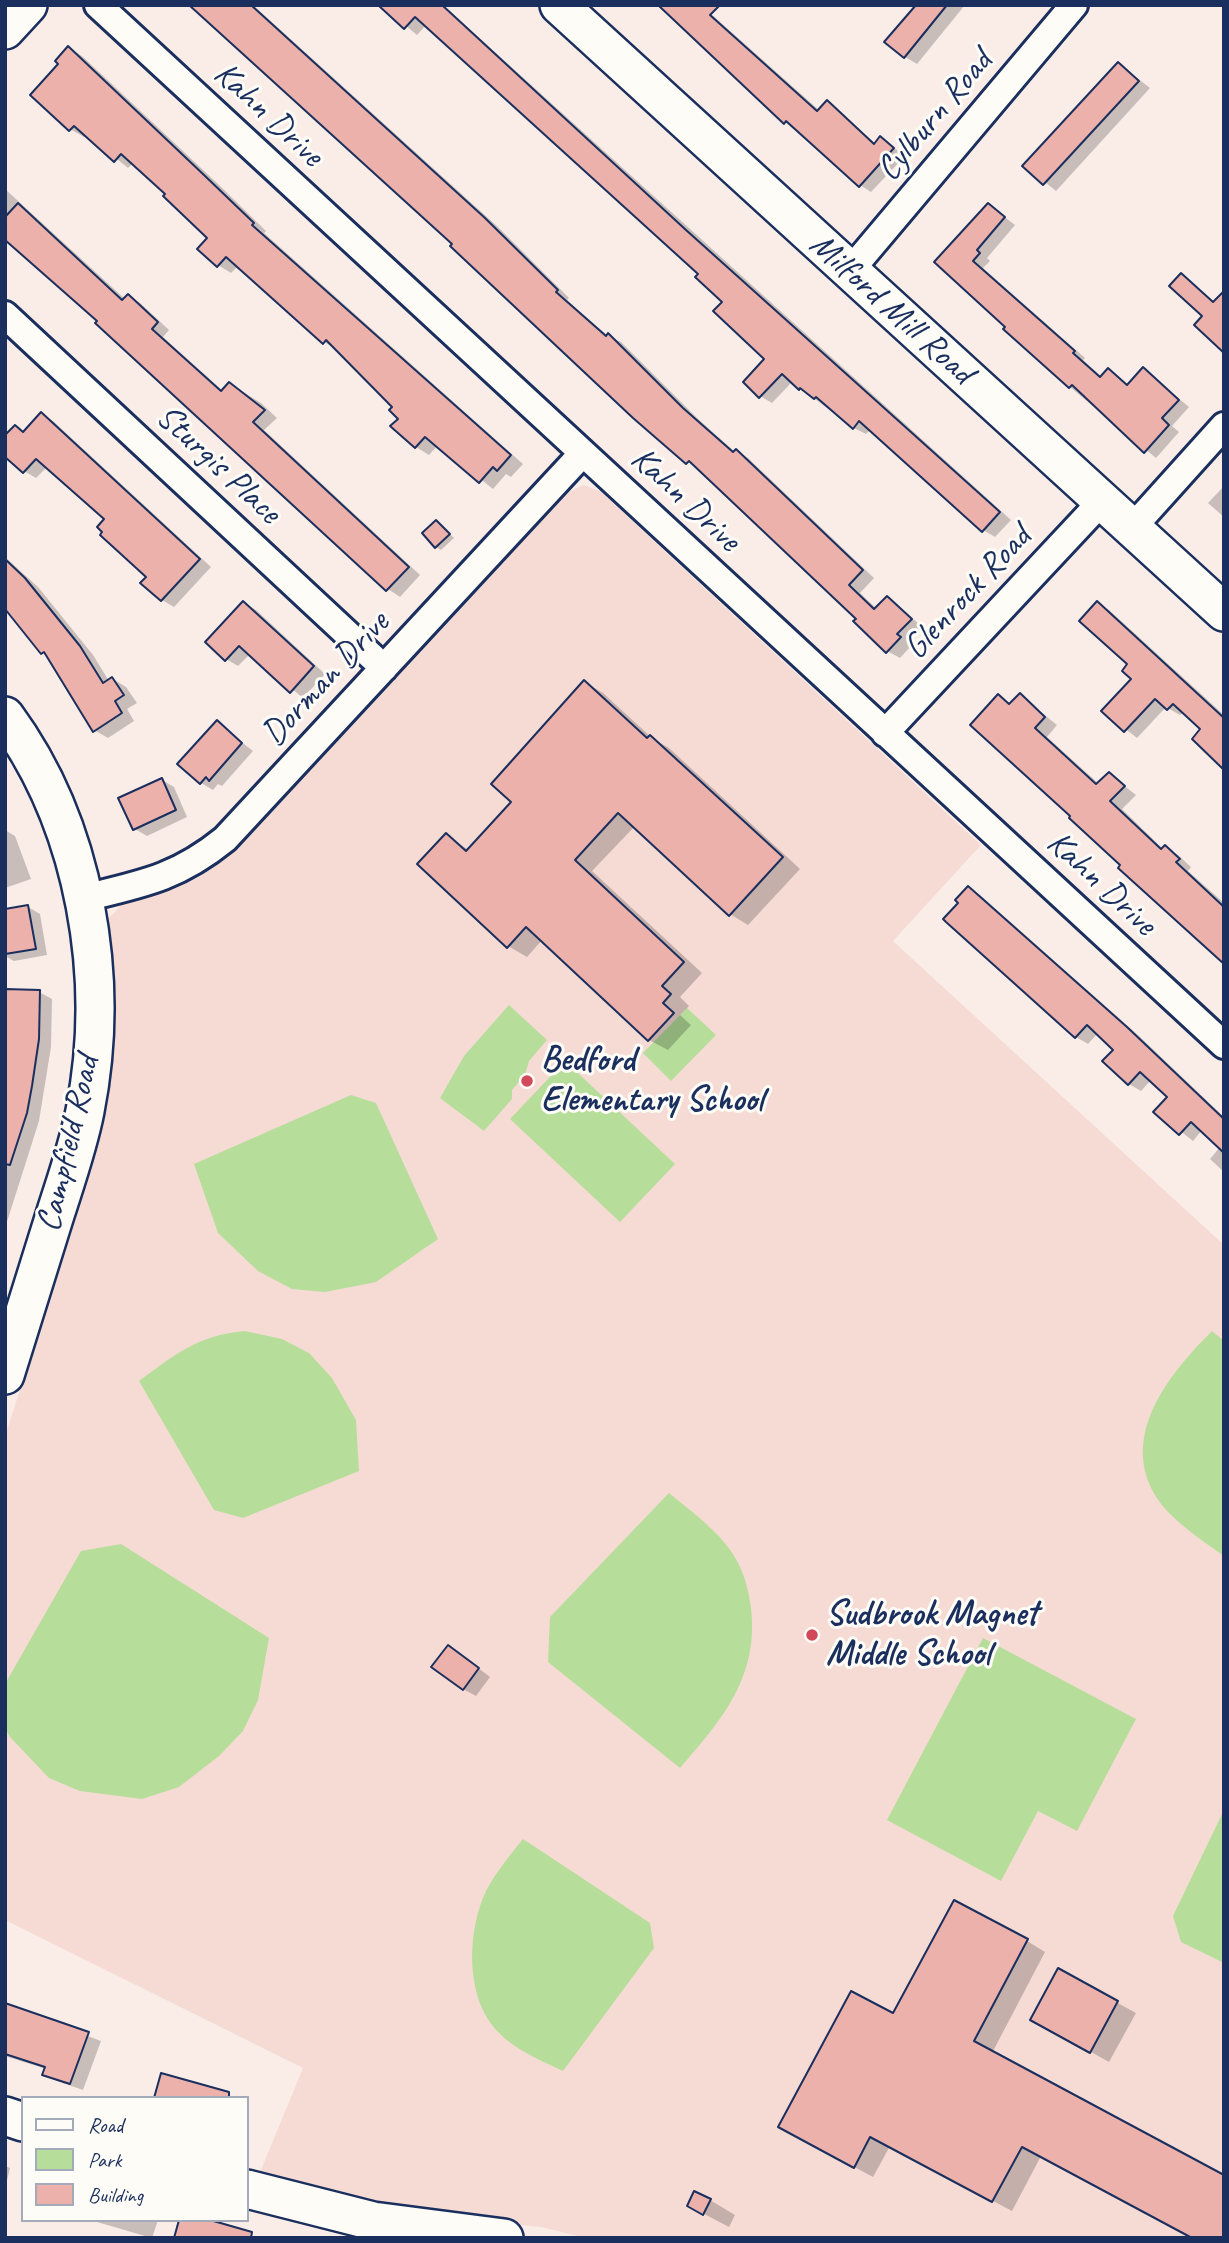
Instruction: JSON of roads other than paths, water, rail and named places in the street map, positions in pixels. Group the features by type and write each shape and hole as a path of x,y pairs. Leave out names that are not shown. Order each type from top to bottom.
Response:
{"street":[{"path":"5,30 28,5"},
{"name":"Kahn Drive","path":"98,5 1224,1045"},
{"name":"Milford Mill Road","path":"559,5 1224,612"},
{"name":"Cylburn Road","path":"849,272 1074,5"},
{"name":"Sturgis Place","path":"5,314 384,667"},
{"path":"1133,527 1224,426"},
{"name":"Dorman Drive","path":"84,898 158,881 204,857 225,839 583,453"},
{"name":"Glenrock Road","path":"885,733 1102,500"},
{"name":"Campfield Road","path":"5,716 40,775 65,835 84,898 95,977 94,1050 85,1112 5,1375"},
{"path":"248,2189 373,2221 504,2238"}],"place":[{"name":"Bedford Elementary School","path":"527,1081"},
{"name":"Sudbrook Magnet Middle School","path":"812,1635"}]}
